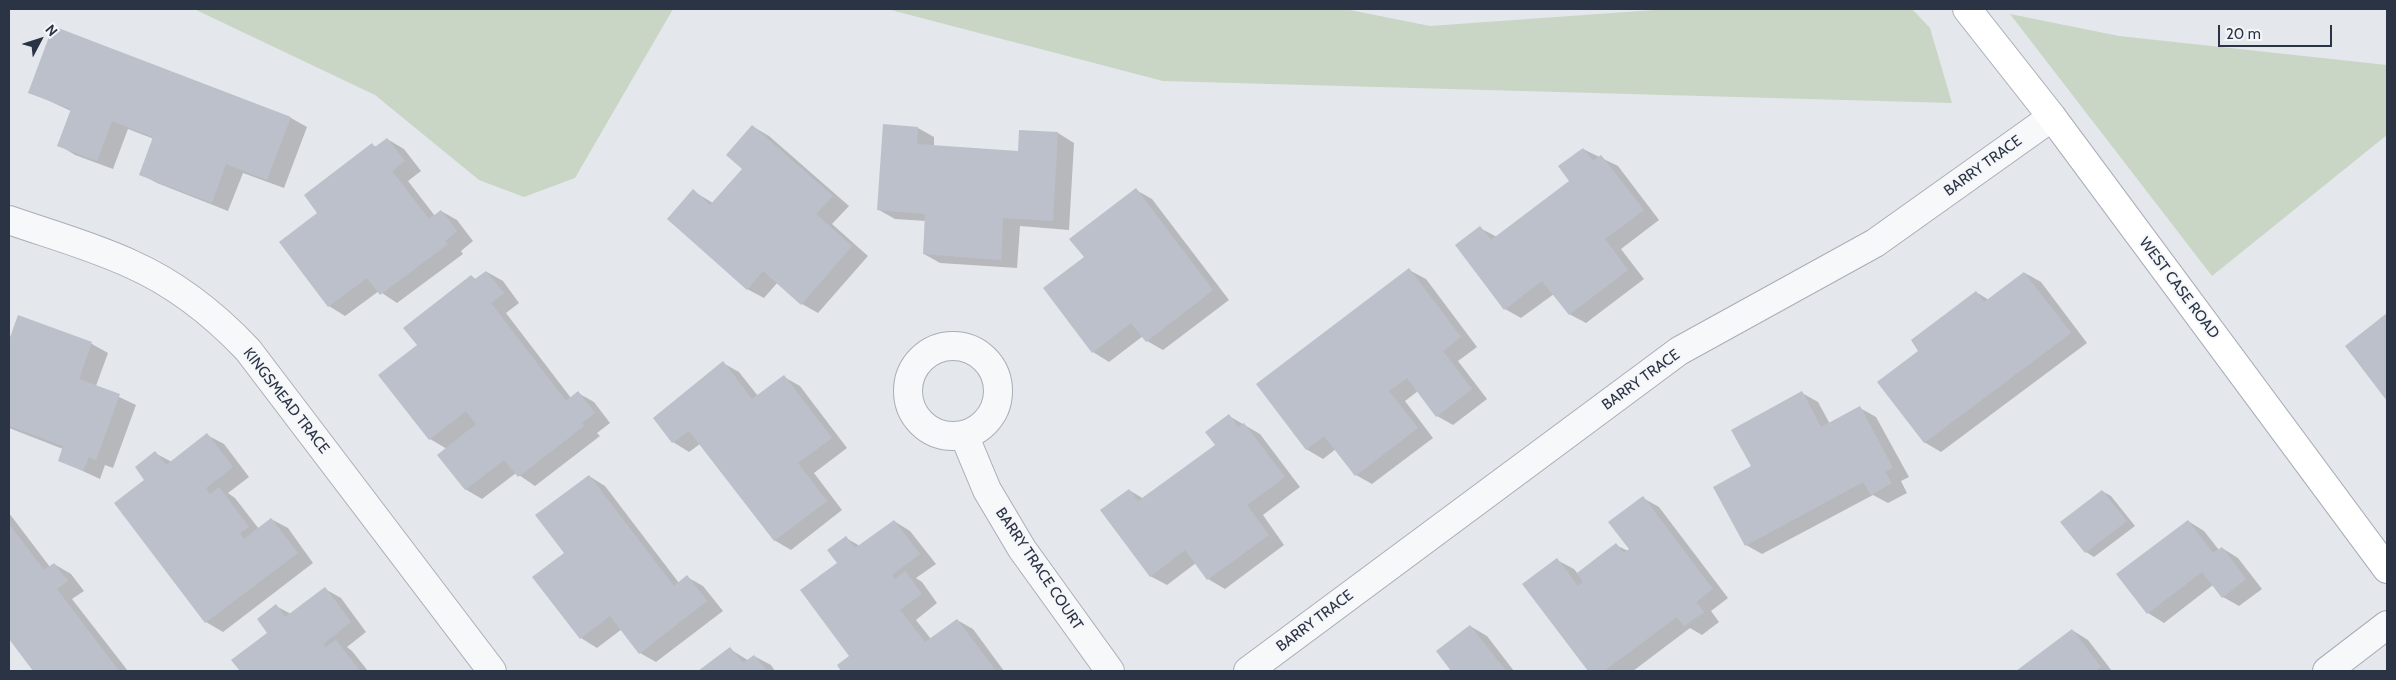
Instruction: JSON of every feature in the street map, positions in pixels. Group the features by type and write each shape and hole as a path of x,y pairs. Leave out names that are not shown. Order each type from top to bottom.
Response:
{"main road":[{"name":"WEST CASE ROAD","path":"1967,9 2052,117 2387,569"}],"street":[{"name":"BARRY TRACE","path":"1248,671 1679,351 1875,243 2052,117"},
{"name":"KINGSMEAD TRACE","path":"9,220 132,264 190,299 221,322 248,350 492,671"},
{"name":"BARRY TRACE COURT","path":"964,435 987,490 1022,549 1110,671"},
{"path":"2327,671 2387,625"}],"green space":[{"path":"194,9 673,9 575,178 524,197 479,180 375,95"},
{"path":"887,9 1345,9 1430,26 1668,9 1912,9 1930,28 1952,103 1163,81"},
{"path":"2010,14 2119,36 2387,65 2387,135 2212,276"}],"building":[{"path":"53,26 291,117 267,180 226,164 212,203 139,175 153,137 112,121 97,161 57,146 71,109 28,93"},
{"path":"883,124 918,127 917,144 1018,151 1019,130 1058,132 1053,221 1003,218 1001,260 923,254 925,214 877,210"},
{"path":"752,125 833,196 816,214 852,246 801,305 763,271 747,290 667,219 693,189 710,205 742,169 726,155"},
{"path":"387,138 405,161 392,171 429,219 441,210 457,231 445,241 448,244 380,295 367,278 328,307 279,242 317,213 304,195 372,143 375,147"},
{"path":"1583,148 1593,161 1601,155 1644,210 1605,239 1628,270 1569,315 1542,281 1504,310 1455,245 1480,226 1491,240 1569,181 1558,166"},
{"path":"1136,188 1213,290 1146,342 1131,323 1092,353 1043,288 1084,257 1069,239"},
{"path":"1409,268 1461,337 1443,351 1472,389 1436,417 1407,378 1389,391 1418,428 1355,476 1324,436 1306,450 1256,384"},
{"path":"486,271 504,293 491,303 566,401 578,391 595,413 582,423 584,426 518,477 504,460 465,490 437,455 476,424 466,411 429,440 378,375 417,345 403,328 471,275 475,279"},
{"path":"2024,272 2071,333 1924,443 1877,382 1918,351 1911,340 1976,291 1984,302"},
{"path":"2387,313 2387,401 2345,346"},
{"path":"18,315 92,342 79,379 120,394 96,460 89,457 83,471 58,461 63,446 9,426 9,340"},
{"path":"723,361 752,399 784,375 832,438 798,463 827,501 774,541 689,431 672,443 653,418"},
{"path":"1802,391 1821,427 1860,406 1893,468 1885,472 1892,483 1871,495 1863,482 1745,546 1713,487 1751,466 1731,430"},
{"path":"1229,414 1238,427 1244,423 1285,477 1247,505 1269,535 1207,580 1185,550 1150,577 1100,510 1129,489 1138,501 1215,445 1205,432"},
{"path":"207,433 233,467 206,488 210,494 219,487 249,527 240,533 244,539 271,518 298,553 205,623 114,503 144,480 135,467 155,451 166,465"},
{"path":"589,475 674,586 687,575 707,601 639,654 610,616 580,639 532,577 564,553 535,515"},
{"path":"2102,490 2127,521 2085,553 2060,522"},
{"path":"1643,496 1713,589 1696,602 1704,612 1684,626 1677,617 1604,671 1588,671 1522,584 1557,558 1578,586 1583,582 1577,573 1616,543 1624,553 1629,549 1608,522"},
{"path":"894,520 920,554 892,575 895,579 905,571 922,594 900,610 925,642 957,619 996,671 841,671 837,665 849,656 800,590 837,563 827,550 846,536 855,548"},
{"path":"2188,520 2213,553 2222,547 2246,579 2222,598 2202,572 2147,614 2116,574"},
{"path":"9,524 44,570 54,563 68,581 57,589 119,671 33,671 9,639"},
{"path":"325,587 351,622 323,644 326,647 336,640 360,671 240,671 231,660 267,633 257,619 276,604 285,617"},
{"path":"1470,625 1506,671 1451,671 1436,651"},
{"path":"2072,629 2101,667 2095,671 2016,671"},
{"path":"730,647 743,663 754,655 767,671 698,671"}]}
